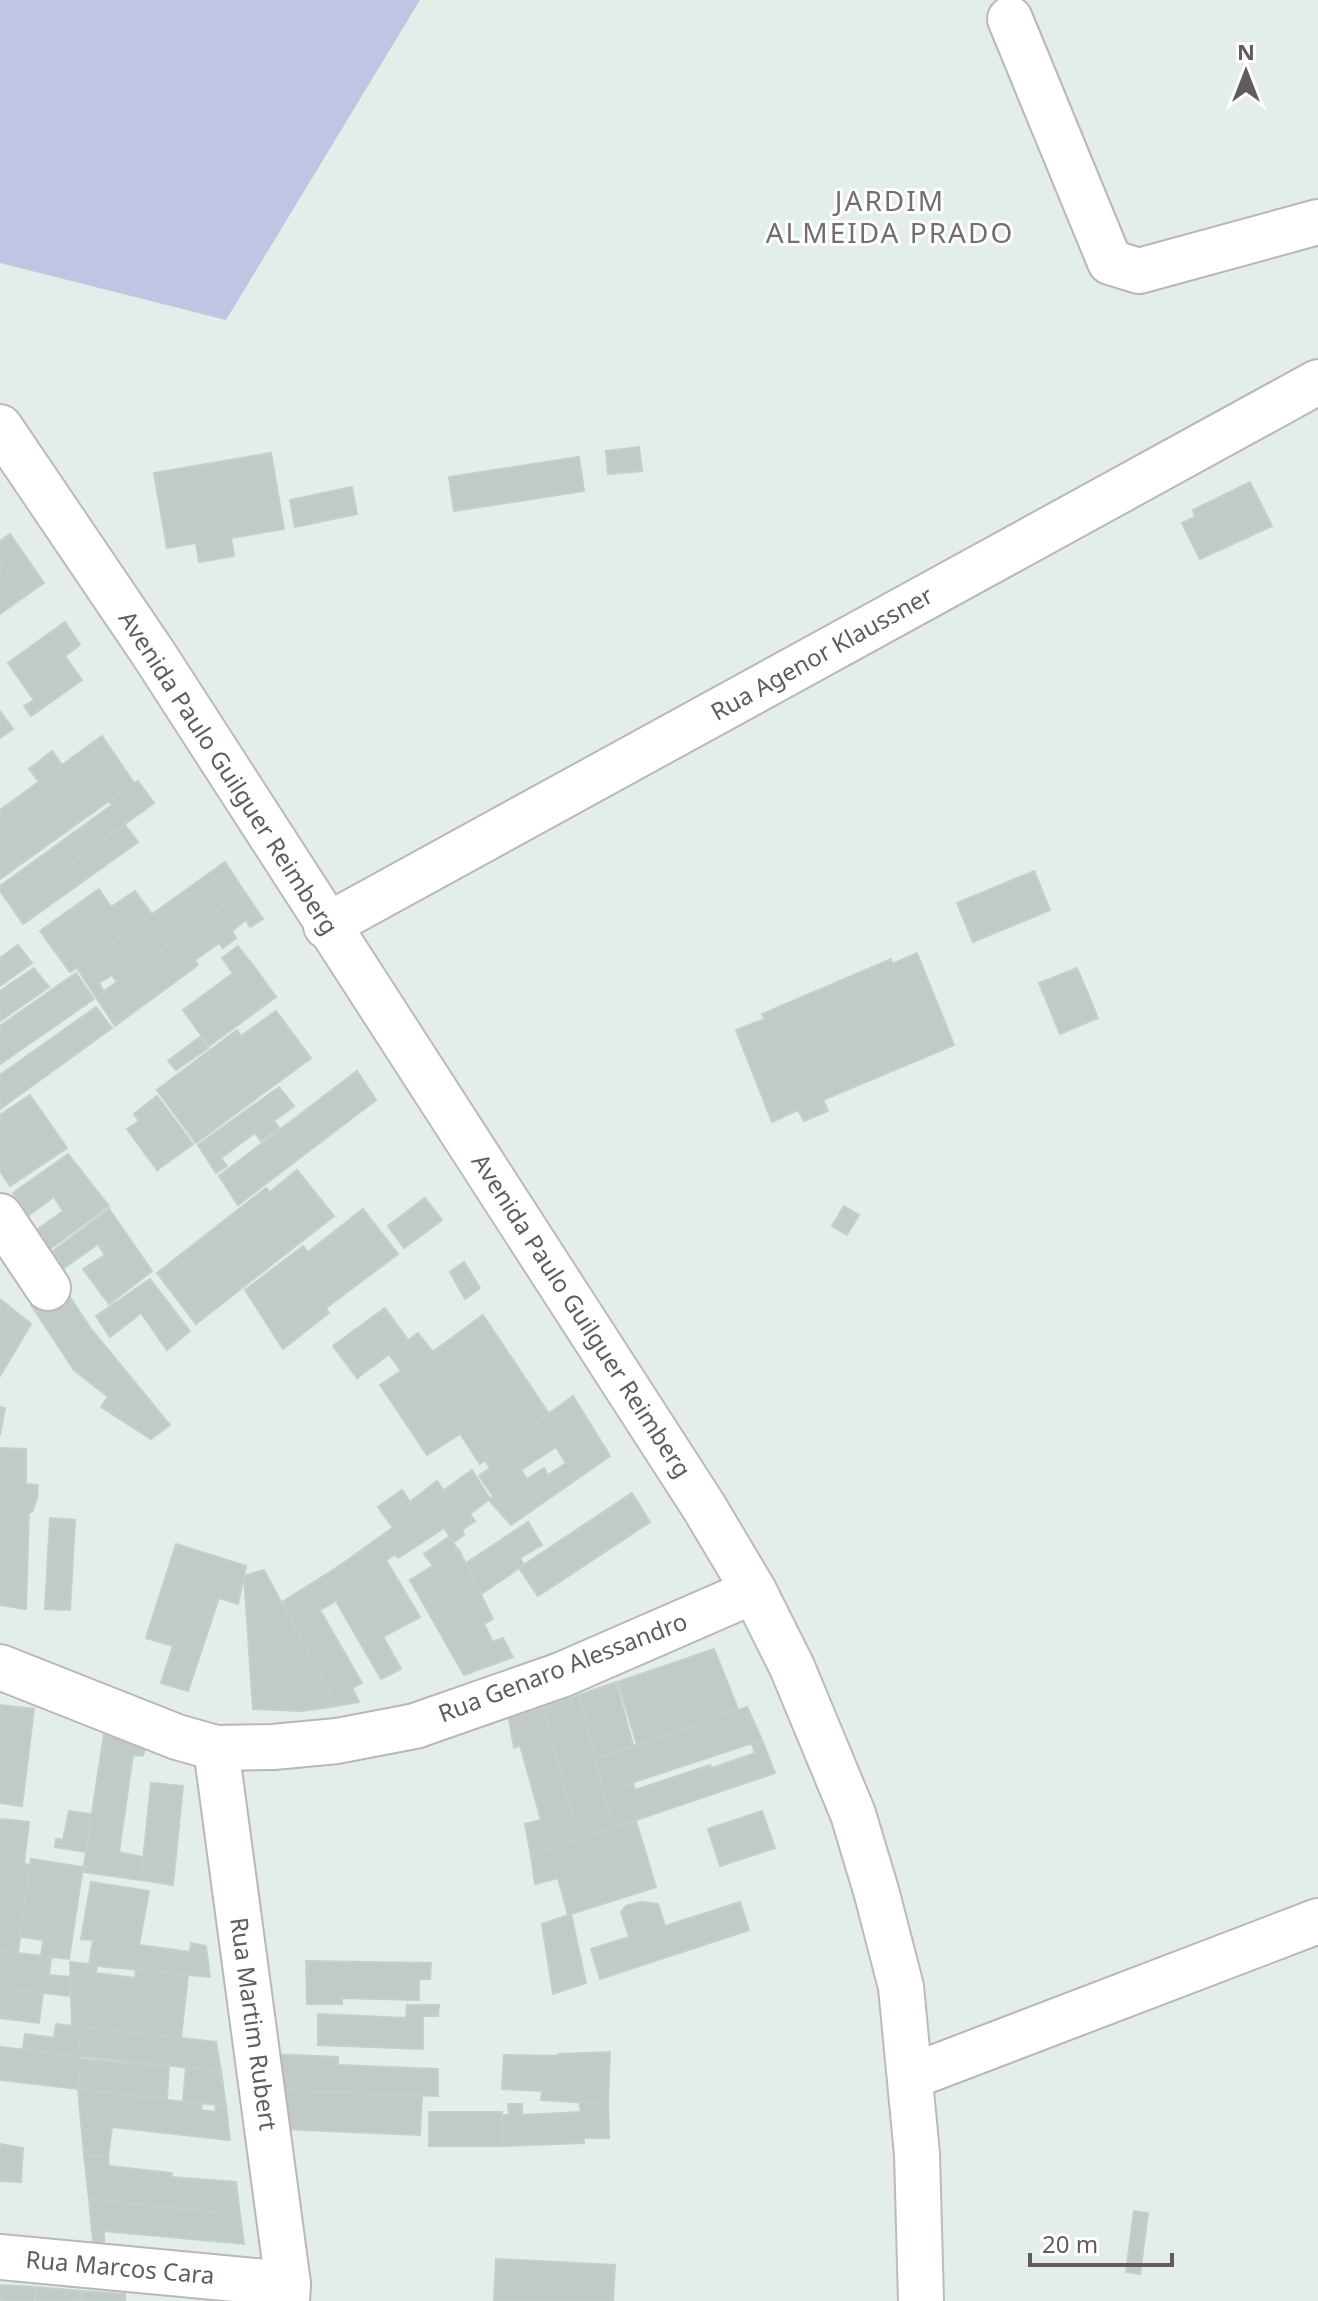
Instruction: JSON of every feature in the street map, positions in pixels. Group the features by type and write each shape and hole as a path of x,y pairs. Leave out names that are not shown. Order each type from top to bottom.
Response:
{"street":[{"path":"1010,19 1110,262 1139,271 1318,222"},
{"name":"Rua Agenor Klaussner","path":"326,926 1318,382"},
{"name":"Avenida Paulo Guilguer Reimberg","path":"0,427 153,653 326,926 704,1507 754,1591 792,1667 853,1814 901,1987 917,2154 921,2301"},
{"path":"0,1216 48,1288"},
{"name":"Rua Genaro Alessandro","path":"0,1667 177,1737 216,1748 337,1741 415,1726 561,1675 754,1591"},
{"name":"Rua Martim Rubert","path":"216,1748 288,2293"},
{"path":"910,2077 1318,1921"},
{"name":"Rua Marcos Cara","path":"0,2257 288,2293"}],"shaded area":[{"path":"0,0 420,0 226,320 0,263"}],"building":[{"path":"639,447 642,471 608,474 606,451"},
{"path":"271,453 284,529 231,538 234,556 199,562 196,543 167,548 154,473"},
{"path":"579,457 584,491 454,511 449,477"},
{"path":"1250,482 1272,526 1200,559 1182,523 1195,517 1193,510"},
{"path":"352,487 357,514 295,527 290,500"},
{"path":"10,534 44,583 25,596 0,560 0,541"},
{"path":"0,560 25,596 0,614"},
{"path":"65,622 80,645 65,656 82,680 31,716 24,706 34,700 8,663"},
{"path":"0,711 13,729 0,738"},
{"path":"102,736 134,783 0,879 0,810"},
{"path":"52,751 62,765 39,782 29,769"},
{"path":"138,781 154,803 11,906 0,891 0,886 112,805 109,801"},
{"path":"125,825 138,842 23,924 11,906"},
{"path":"225,862 244,891 117,982 112,975 99,983 104,992 96,997 77,968"},
{"path":"1034,871 1050,910 973,942 957,903"},
{"path":"99,889 111,907 135,891 152,914 70,972 40,931"},
{"path":"244,891 263,919 250,927 246,920 232,931 236,938 223,948 219,943 195,960 198,965 115,1026 96,997"},
{"path":"18,945 32,963 0,986 0,958"},
{"path":"238,946 249,961 233,973 222,958"},
{"path":"917,953 954,1045 823,1100 828,1111 804,1121 798,1110 772,1122 736,1030 765,1019 762,1014 891,959 893,964"},
{"path":"250,961 276,997 209,1046 183,1010"},
{"path":"34,968 49,987 0,1021 0,991"},
{"path":"1077,968 1098,1018 1060,1034 1039,983"},
{"path":"76,973 94,999 0,1064 0,1026"},
{"path":"96,1007 112,1028 0,1109 0,1075"},
{"path":"276,1011 311,1058 196,1143 157,1090 237,1030 241,1036"},
{"path":"200,1037 208,1048 176,1070 168,1061"},
{"path":"357,1071 376,1100 238,1205 219,1176"},
{"path":"279,1087 294,1106 274,1121 279,1128 261,1141 255,1133 221,1158 227,1166 216,1173 198,1145"},
{"path":"30,1095 67,1148 10,1186 0,1171 0,1115"},
{"path":"157,1096 193,1144 157,1170 127,1129 139,1121 134,1114"},
{"path":"68,1154 109,1206 50,1249 38,1229 63,1211 54,1197 29,1215 13,1193"},
{"path":"297,1170 334,1216 196,1324 157,1273 266,1188 270,1192"},
{"path":"425,1198 442,1220 404,1248 388,1226"},
{"path":"844,1206 859,1215 847,1235 832,1226"},
{"path":"109,1209 152,1271 109,1304 83,1269 105,1255 98,1244 64,1268 53,1251"},
{"path":"363,1209 398,1254 326,1308 329,1313 283,1349 245,1290 303,1246 308,1252"},
{"path":"464,1262 480,1288 465,1299 450,1272"},
{"path":"150,1279 190,1331 167,1350 141,1313 110,1337 96,1316"},
{"path":"66,1291 91,1329 170,1425 151,1439 101,1407 108,1397 74,1370 31,1305 42,1297"},
{"path":"0,1299 31,1324 0,1376"},
{"path":"385,1308 408,1340 357,1378 333,1346"},
{"path":"483,1315 549,1414 480,1464 415,1365"},
{"path":"418,1333 433,1352 415,1365 460,1434 427,1455 380,1385 401,1371 389,1354"},
{"path":"573,1396 610,1456 511,1525 489,1500 493,1496 479,1476 490,1468 485,1460","holes":["556,1447 566,1463 548,1475 544,1468 527,1479 521,1470"]},
{"path":"0,1407 5,1408 0,1435"},
{"path":"0,1448 26,1449 26,1484 38,1485 37,1498 32,1512 29,1512 26,1609 0,1605"},
{"path":"472,1470 490,1499 470,1514 475,1521 462,1530 464,1535 454,1542 444,1528 398,1558 384,1534"},
{"path":"437,1481 444,1491 393,1528 378,1507 402,1490 410,1502"},
{"path":"632,1493 650,1522 538,1596 519,1568"},
{"path":"50,1518 75,1520 70,1610 45,1609"},
{"path":"528,1522 542,1545 520,1558 524,1565 481,1594 466,1563"},
{"path":"384,1534 396,1554 386,1560 420,1617 383,1637 342,1564"},
{"path":"449,1537 458,1550 433,1566 424,1554"},
{"path":"176,1544 246,1566 238,1604 219,1598 188,1691 161,1683 173,1646 146,1638"},
{"path":"459,1550 493,1619 484,1624 493,1642 503,1638 513,1657 464,1675 410,1580"},
{"path":"342,1564 401,1669 381,1679 322,1577"},
{"path":"264,1570 337,1706 302,1711 253,1709 244,1576"},
{"path":"322,1577 336,1601 320,1610 362,1683 352,1688 359,1702 337,1706 282,1602"},
{"path":"714,1649 738,1709 637,1745 618,1682"},
{"path":"616,1682 633,1745 595,1759 579,1695"},
{"path":"579,1695 613,1828 579,1840 543,1708"},
{"path":"0,1705 34,1709 22,1806 0,1803"},
{"path":"747,1707 762,1740 604,1792 595,1759"},
{"path":"543,1708 579,1840 531,1856 525,1824 541,1820 520,1745 514,1748 509,1719"},
{"path":"104,1734 146,1745 143,1756 133,1755 119,1852 143,1857 141,1880 83,1872"},
{"path":"762,1740 775,1773 613,1828 604,1792 633,1783 635,1790 710,1765 712,1768 755,1753 752,1744"},
{"path":"151,1783 183,1786 173,1885 141,1880"},
{"path":"69,1811 91,1814 86,1852 55,1847 56,1839 63,1840"},
{"path":"762,1811 775,1848 720,1866 708,1829"},
{"path":"0,1819 29,1822 24,1864 30,1865 18,1953 0,1951"},
{"path":"636,1821 656,1887 568,1915 558,1878 535,1884 531,1856"},
{"path":"31,1859 83,1867 69,1959 41,1956 43,1940 20,1937"},
{"path":"91,1882 149,1891 139,1945 190,1952 191,1943 206,1946 210,1977 89,1965 93,1940 81,1939"},
{"path":"641,1902 658,1904 665,1926 740,1902 749,1930 600,1979 591,1949 629,1937 621,1912 626,1906"},
{"path":"571,1914 586,1983 553,1994 542,1924"},
{"path":"0,1951 51,1957 49,1975 70,1977 70,1996 0,1988"},
{"path":"306,1961 431,1963 430,1979 419,1979 419,2000 342,1998 342,2004 307,2004"},
{"path":"70,1962 97,1965 96,1973 135,1978 136,1969 188,1975 181,2038 72,2027"},
{"path":"0,1988 43,1993 39,2023 0,2018"},
{"path":"407,2005 439,2005 438,2016 423,2016 423,2049 318,2045 318,2014 406,2018"},
{"path":"56,2024 81,2027 78,2056 23,2049 25,2034 54,2038"},
{"path":"81,2027 216,2042 221,2071 78,2056"},
{"path":"0,2047 78,2056 81,2059 78,2089 0,2080"},
{"path":"610,2052 608,2104 541,2100 542,2091 502,2089 504,2055 556,2056"},
{"path":"269,2054 338,2057 338,2065 438,2069 438,2096 283,2090"},
{"path":"81,2059 169,2067 167,2099 78,2089"},
{"path":"186,2067 221,2071 226,2106 183,2101"},
{"path":"78,2089 202,2104 201,2110 215,2112 216,2105 226,2106 230,2140 112,2127 108,2157 84,2155"},
{"path":"283,2090 422,2096 420,2135 281,2129"},
{"path":"579,2102 608,2104 609,2138 584,2138 584,2143 502,2146 502,2115 509,2115 508,2104 522,2104 522,2115 581,2112"},
{"path":"429,2112 502,2112 502,2146 429,2146"},
{"path":"0,2144 23,2148 21,2182 0,2181"},
{"path":"84,2155 108,2157 109,2166 172,2173 171,2177 236,2182 240,2215 89,2199"},
{"path":"89,2199 240,2215 244,2244 104,2231 104,2243 93,2242"},
{"path":"1134,2211 1148,2213 1140,2274 1126,2272"},
{"path":"496,2259 615,2265 613,2301 494,2301"},
{"path":"0,2285 35,2287 35,2301 0,2301"},
{"path":"35,2287 81,2291 80,2301 35,2301"},
{"path":"81,2291 125,2294 125,2301 80,2301"}],"district":[{"name":"JARDIM ALMEIDA PRADO","path":"890,217"}]}
